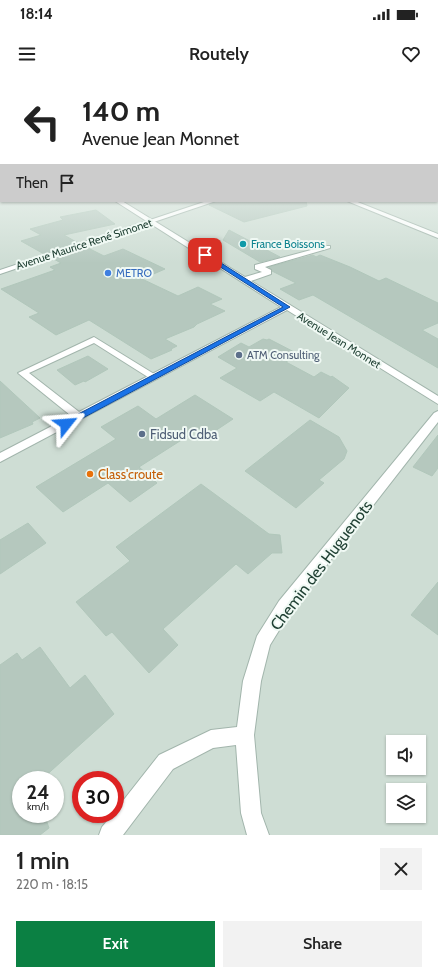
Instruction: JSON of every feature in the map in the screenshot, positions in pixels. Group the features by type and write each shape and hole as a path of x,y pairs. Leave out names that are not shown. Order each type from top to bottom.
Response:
{"street":[{"name":"Avenue Jean Monnet","path":"120,202 438,401"},
{"name":"Avenue Maurice René Simonet","path":"0,272 210,202"},
{"path":"353,202 438,236"},
{"path":"245,280 268,272 258,267 328,246"},
{"path":"0,458 287,307"},
{"name":"Chemin des Huguenots","path":"258,835 251,813 245,735 252,681 263,642 285,606 438,415"},
{"path":"110,835 166,762 211,739 245,735"}],"lane":[{"path":"79,417 23,373 94,340 154,377"}],"shaded area":[{"path":"0,202 438,202 438,835 0,835"}],"building":[{"path":"215,202 306,202 307,206 244,222 209,205"},
{"path":"96,210 115,224 64,235 78,243 44,254 21,241 41,235 30,229 63,220 60,217"},
{"name":"France Boissons","path":"229,230 280,257 260,262 223,240"},
{"path":"86,247 104,256 123,249 165,269 142,279 178,296 198,287 222,299 210,304 225,311 197,324 194,327 165,339 177,346 171,349 172,350 151,359 89,320 56,335 29,317 39,313 1,289 55,270 50,267 61,263 52,258"},
{"path":"313,255 316,257 320,255 379,281 386,278 438,303 438,323 422,330 438,339 438,368 313,295 299,300 280,289 296,283 272,271 269,267"},
{"path":"263,339 269,339 298,354 286,362 314,377 321,372 331,377 332,376 349,388 319,418 274,392 260,401 220,378 237,368 218,357 241,343 249,347"},
{"path":"88,356 108,369 85,382 84,381 75,385 57,370"},
{"path":"0,381 40,418 32,422 33,424 0,438"},
{"path":"195,395 233,419 212,433 202,427 139,467 157,483 130,502 108,483 63,512 36,487 116,439 101,427 138,406 156,419"},
{"path":"310,420 339,437 347,451 344,459 319,480 324,483 296,508 245,471"},
{"path":"438,435 438,468 432,476 413,467"},
{"path":"201,484 269,534 280,535 282,553 272,553 248,574 236,564 163,629 178,645 149,673 112,632 106,636 76,602 130,561 116,547"},
{"path":"28,523 46,543 0,574 0,540"},
{"path":"438,582 438,635 411,615"},
{"path":"40,647 70,688 85,675 114,714 51,771 12,771 12,823 47,823 49,828 40,835 0,835 0,665 17,653 22,660"}],"place":[{"name":"France Boissons","path":"243,244"},
{"name":"METRO","path":"108,273"},
{"name":"ATM Consulting","path":"239,355"},
{"name":"Fidsud Cdba","path":"142,434"},
{"name":"Class'croute","path":"90,474"}],"route":[{"path":"66,424 287,307 205,255"}]}
